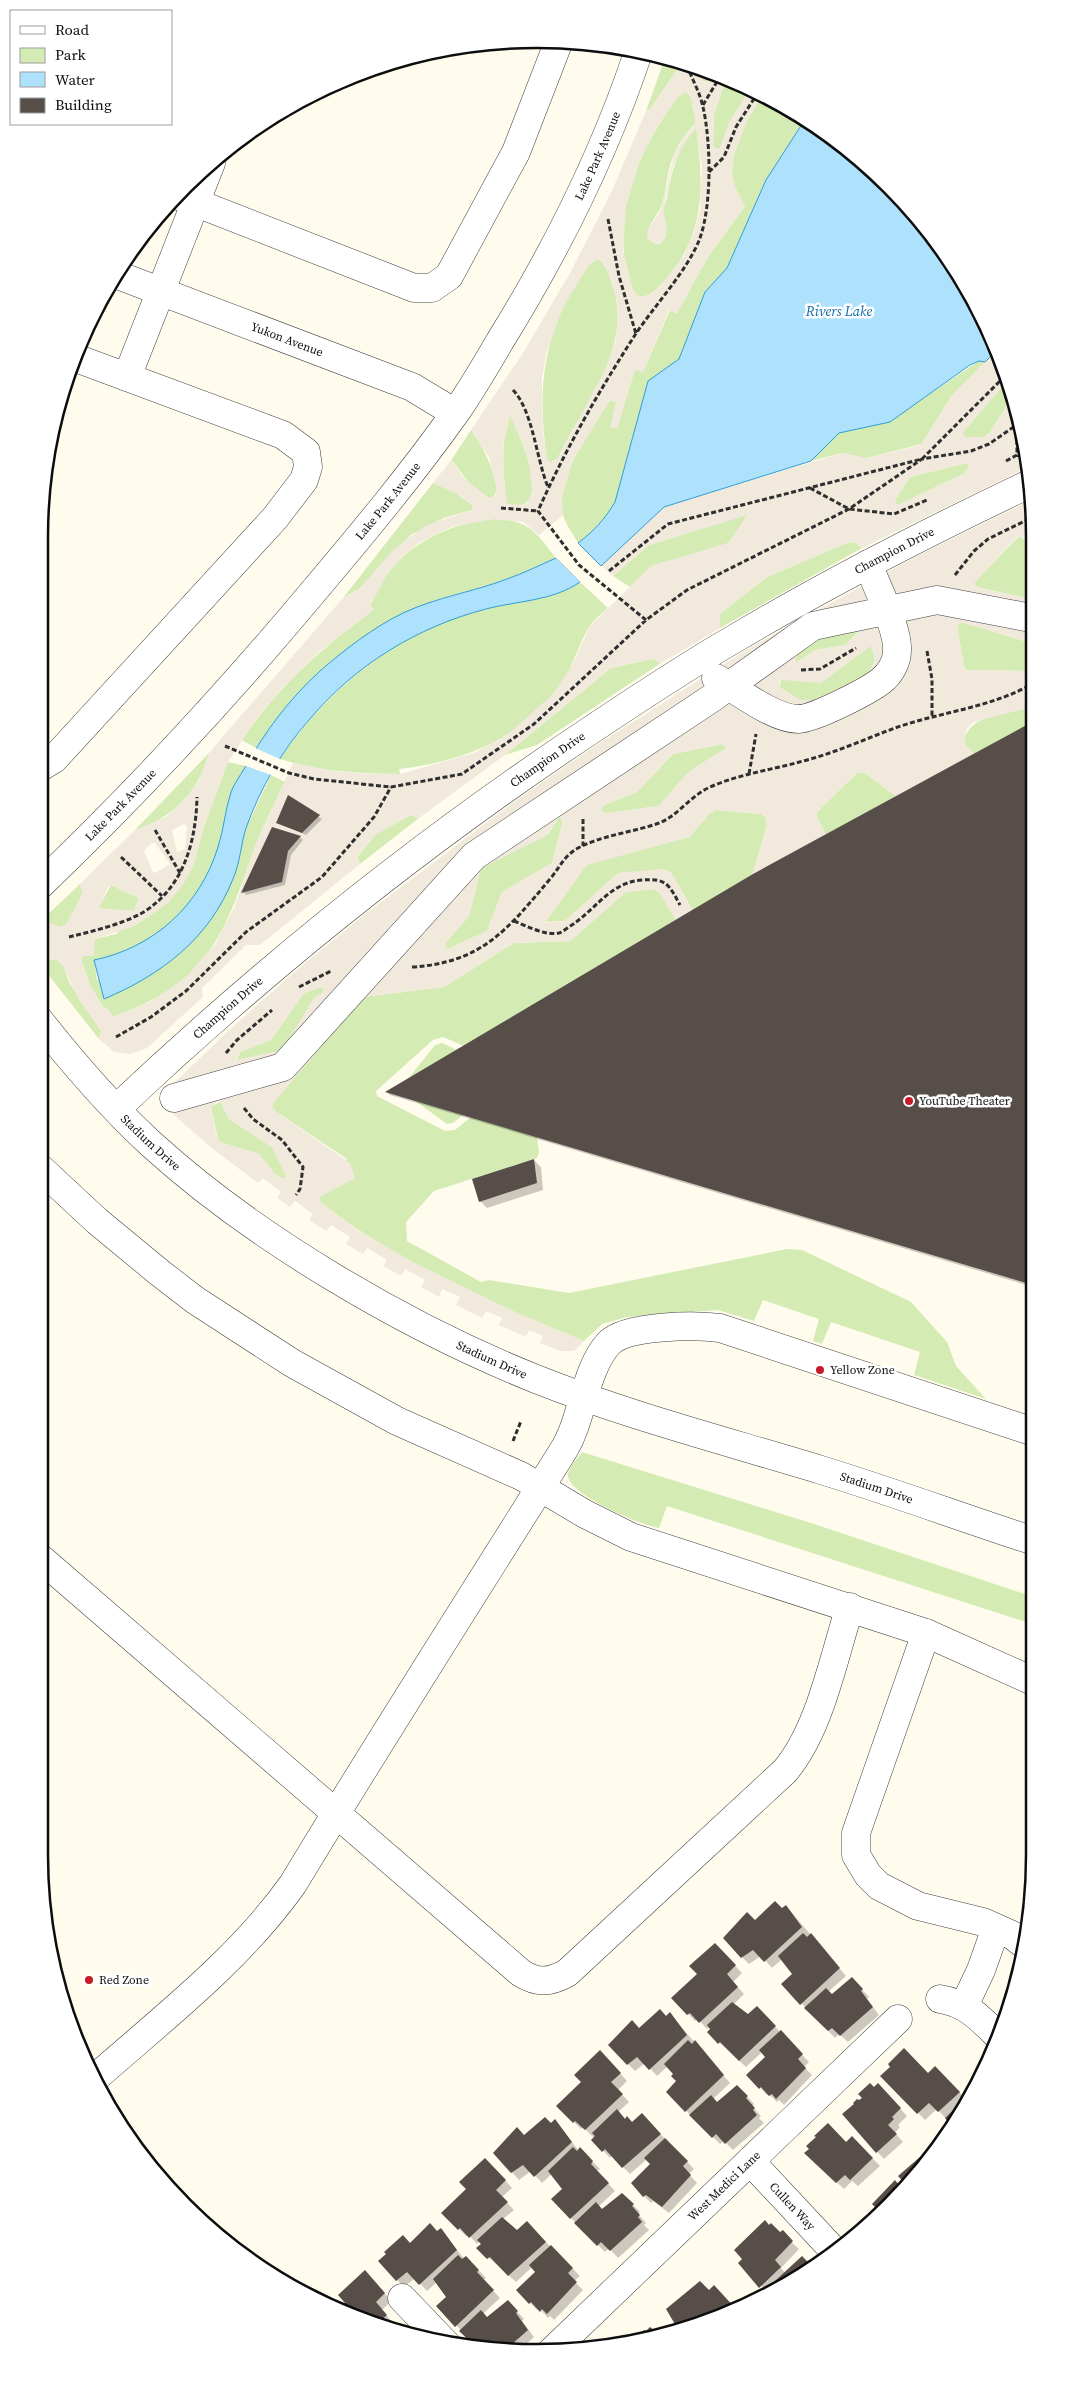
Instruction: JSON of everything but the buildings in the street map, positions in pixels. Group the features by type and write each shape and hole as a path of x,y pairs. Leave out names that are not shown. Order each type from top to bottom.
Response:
{"street":[{"path":"127,377 162,292 186,199 414,288 432,288 449,276 511,160 556,49"},
{"name":"Lake Park Avenue","path":"48,877 121,804 232,687 369,523 455,412 524,302 573,213 617,112 636,58"},
{"name":"Yukon Avenue","path":"123,277 412,387 455,412"},
{"path":"48,763 54,759 275,518 304,480 308,467 306,452 283,436 81,360"},
{"name":"Champion Drive","path":"116,1109 170,1058 255,985 396,869 544,761 692,664 868,564 982,505 1022,474"},
{"path":"692,664 779,714 798,719 821,713 881,680 891,670 898,651 886,610 868,564"},
{"path":"174,1098 283,1067 474,856 729,685 813,626 937,600 1026,617"},
{"name":"Stadium Drive","path":"48,1031 77,1068 116,1109 158,1150 222,1202 351,1287 455,1343 537,1380 584,1397 912,1499 1026,1538"},
{"path":"48,1175 125,1245 195,1300 292,1363 361,1402 432,1438 540,1486 585,1514 631,1537 926,1633 1026,1678"},
{"path":"99,2074 240,1949 268,1919 293,1884 567,1444 603,1352 616,1338 639,1330 706,1326 720,1328 1026,1429"},
{"path":"48,1566 520,1973 531,1980 543,1982 567,1974 795,1759 810,1732 850,1607"},
{"path":"926,1633 856,1834 856,1855 868,1875 879,1886 892,1894 918,1906 970,1918 996,1928 1018,1941"},
{"path":"993,2031 978,2016 952,2003 981,1970 996,1928"},
{"name":"West Medici Lane","path":"560,2343 898,2019"},
{"name":"Cullen Way","path":"750,2161 830,2247"},
{"path":"402,2298 436,2334"}],"path":[{"path":"538,510 585,418 636,334 689,259 699,240 708,197 708,172 703,106 689,72"},
{"path":"703,106 717,82"},
{"path":"708,172 724,156 736,127 754,98"},
{"path":"608,218 617,266 636,334"},
{"path":"226,746 289,773 314,779 391,787 462,774 534,724 646,620 687,590 849,509 922,459 1001,380"},
{"path":"513,390 526,409 541,469 548,488"},
{"path":"609,571 668,524 922,459 971,451 989,444 1014,428"},
{"path":"1017,444 1017,455 1021,464"},
{"path":"1000,464 1017,455"},
{"path":"810,488 849,509 894,514 931,498"},
{"path":"501,508 538,510 579,565 646,620"},
{"path":"795,671 820,669 839,660 858,646"},
{"path":"295,988 327,971 434,966 466,957 496,938 514,921 558,870 567,853 582,846 662,822 688,800 708,788 749,774 805,761 897,727 1006,698 1026,687"},
{"path":"749,774 761,704"},
{"path":"116,1037 151,1017 186,991 246,932 322,877 374,817 391,787"},
{"path":"69,937 94,931 143,912 162,896 180,873 192,846 197,796"},
{"path":"155,830 180,873"},
{"path":"120,857 162,896"},
{"path":"514,921 538,931 559,933 581,919 619,885 634,881 657,879 669,885 680,905"},
{"path":"275,1006 226,1054 224,1084 253,1119 282,1140 303,1167 300,1189 296,1195"},
{"path":"502,1468 521,1421"}],"green space":[{"path":"663,64 678,68 650,109 646,111"},
{"path":"702,76 710,79 707,83 702,80"},
{"path":"724,85 746,95 730,121 720,148 717,149 713,146 714,114"},
{"path":"686,92 691,97 696,123 687,133 673,157 663,200 648,230 648,239 659,244 665,237 663,209 673,169 684,143 696,127 701,188 695,227 678,263 665,280 654,291 644,297 640,297 633,289 627,271 623,228 626,207 631,187 646,147 676,100"},
{"path":"759,101 801,125 766,180 727,268 705,292 679,359 648,381 615,502 599,524 578,543 563,515 561,501 569,471 585,439 610,400 616,402 617,428 635,369 643,372 670,310 677,313 708,257 745,206 734,182 732,163 737,143 751,113"},
{"path":"597,259 608,271 617,305 617,328 612,351 593,395 558,458 550,463 547,459 543,415 544,373 548,353 553,333 571,292 585,269"},
{"path":"979,361 985,362 952,395 922,444 866,458 842,453 811,461 839,433 890,421"},
{"path":"1003,386 1008,403 990,433 984,437 965,437 962,433"},
{"path":"510,415 528,459 533,485 527,502 520,505 507,504 504,448"},
{"path":"471,430 491,466 497,490 493,498 475,488 464,477 452,459"},
{"path":"967,463 969,466 965,473 900,504 895,504 895,500 910,477"},
{"path":"433,483 452,490 472,505 472,510 444,518 411,535 360,588 343,598"},
{"path":"748,514 729,543 652,566 630,587 613,576 649,545"},
{"path":"494,519 516,522 531,529 556,558 506,580 432,601 274,722 256,748 242,740 270,703 302,669 336,638 373,609 370,606 379,587 390,570 404,556 436,534 474,522"},
{"path":"1019,536 1026,540 1026,598 976,587 974,583"},
{"path":"849,542 856,543 862,548 720,628 720,614 767,577"},
{"path":"580,582 608,608 591,624 564,679 548,699 531,717 492,743 448,760 399,769 400,774 339,771 280,759 321,707 344,685 395,647 453,619 497,606 546,597"},
{"path":"961,622 1026,642 1026,671 966,670 957,626"},
{"path":"859,624 862,627 846,645 815,650 797,662 794,660 809,638"},
{"path":"870,646 873,648 875,660 869,673 817,700 800,700 779,687 781,680"},
{"path":"653,659 661,663 537,745 505,755 611,668"},
{"path":"1026,708 1026,725 974,754 964,743 967,733 980,720 1001,713"},
{"path":"722,744 725,746 725,749 690,771 659,806 603,812 601,808 604,805 637,792 673,754"},
{"path":"209,753 199,780 182,802 161,818 135,830"},
{"path":"228,762 246,766 231,793 218,849 210,870 199,889 171,922 155,935 136,946 94,960 97,980 234,878 246,828 271,775 285,782 259,836 233,906 214,944 202,961 186,977 162,995 113,1017 108,1009 103,1007 90,985 81,959 95,939 116,934 193,867 203,829"},
{"path":"857,773 865,773 896,796 826,835 817,817 817,812"},
{"path":"716,810 761,814 766,818 767,825 753,874 693,911 672,874 666,870 618,873 565,921 544,922 585,866 593,862 689,837 710,813"},
{"path":"411,815 419,818 360,864 357,857 376,834"},
{"path":"559,817 563,821 552,863 502,892 487,931 450,948 446,948 446,942 469,916 481,868 548,834"},
{"path":"80,884 83,893 66,925 61,927 48,922 48,914"},
{"path":"111,885 139,898 134,911 100,909 99,907"},
{"path":"654,889 661,894 676,920 464,1046 443,1037 433,1040 376,1091 377,1096 445,1131 455,1130 471,1117 537,1136 539,1153 537,1158 434,1191 406,1222 407,1241 481,1282 489,1280 569,1293 787,1249 802,1250 911,1302 947,1342 956,1366 986,1399 914,1375 920,1352 831,1322 822,1344 813,1341 819,1319 763,1300 754,1321 718,1310 627,1317 602,1324 584,1341 481,1297 413,1263 349,1223 319,1201 318,1199 347,1159 275,1111 272,1107 274,1102 363,997 444,987 514,943 570,941 626,892"},
{"path":"56,959 63,965 69,982 101,1031 99,1039 48,974 48,960"},
{"path":"322,987 324,989 323,993 314,998 283,1050 236,1061 240,1052 271,1040 304,993"},
{"path":"442,1043 457,1050 408,1079 435,1045"},
{"path":"414,1100 463,1115 453,1123 447,1124"},
{"path":"221,1102 229,1119 272,1147 286,1176 284,1179 275,1174 259,1154 218,1140 211,1106"},
{"path":"582,1452 814,1524 1026,1594 1026,1622 667,1506 659,1528 650,1526 606,1508 579,1491 571,1483 568,1475 571,1466"}],"shaded area":[{"path":"678,68 702,76 702,80 705,83 709,79 724,85 714,114 713,146 717,149 720,148 730,121 746,95 759,101 748,119 734,155 732,173 736,190 745,206 708,257 677,314 669,310 643,372 635,370 617,429 610,427 616,402 610,400 573,460 562,497 563,515 539,535 523,522 494,519 451,527 420,542 402,557 387,575 371,604 371,608 375,609 319,652 275,696 256,719 228,762 203,829 193,867 182,886 168,903 135,926 95,939 94,956 84,956 81,959 90,985 103,1007 108,1009 113,1017 152,1001 186,977 215,944 235,906 256,843 293,763 335,771 366,774 400,774 474,753 513,730 553,694 573,664 590,626 651,566 728,543 748,515 649,545 613,576 601,566 664,507 842,453 866,458 918,446 925,440 952,395 991,356 1003,386 962,433 965,437 984,437 989,435 1008,403 1022,470 862,548 856,543 849,542 767,577 720,614 720,628 661,663 653,659 611,668 505,755 419,818 411,815 376,834 357,856 360,864 260,945 246,945 202,988 203,997 147,1048 131,1054 114,1052 99,1039 101,1031 78,998 61,962 56,959 48,960 48,922 61,927 65,926 83,893 80,884 135,830 166,817 185,800 200,779 209,753 343,598 360,588 393,550 427,525 472,510 472,505 461,496 433,483 452,459 461,475 488,497 495,497 497,490 489,457 471,430 523,353 570,273 611,193 646,111 650,109","holes":["686,92 691,97 696,123 674,155 663,203 658,215 647,231 648,239 656,245 664,240 667,228 663,211 673,166 683,145 696,128 702,167 700,210 694,233 684,256 659,287 649,295 640,297 633,290 623,250 626,207 640,160 657,127 679,96","597,259 601,261 609,274 618,312 616,340 606,368 558,458 550,463 547,459 543,432 542,405 542,378 546,354 563,307 589,265","510,416 524,446 529,463 532,491 528,502 523,505 507,504 503,447","967,463 969,466 965,473 900,504 896,504 895,500 910,477","184,824 187,826 185,849 177,852 172,830","152,843 155,843 170,864 155,873 144,851","112,885 139,898 134,911 99,908 108,887"]},
{"path":"1025,503 1026,539 1017,537 974,583 979,588 1026,598 1026,642 961,622 957,626 966,670 1026,671 1026,709 971,724 966,730 964,743 974,754 896,796 865,773 857,773 817,812 817,817 826,835 753,874 767,825 766,818 761,814 717,810 710,813 690,837 587,865 545,923 565,921 618,873 663,869 672,874 693,911 676,920 658,891 654,889 626,892 570,941 514,943 444,987 363,997 274,1102 272,1107 350,1163 355,1178 320,1197 319,1201 358,1230 413,1262 515,1312 584,1341 574,1351 560,1351 540,1343 543,1336 529,1330 526,1337 499,1325 502,1318 486,1311 482,1318 456,1305 460,1297 442,1289 439,1297 421,1287 425,1280 405,1269 401,1276 383,1266 387,1260 367,1248 363,1254 346,1244 350,1237 331,1225 326,1231 309,1220 313,1214 295,1201 290,1207 277,1198 281,1192 263,1178 258,1183 213,1149 175,1116 171,1109 170,1093 174,1083 226,1033 299,968 368,912 518,799 592,748 748,649 915,557","holes":["859,624 862,627 846,645 815,650 797,662 794,661 809,638 847,634","871,646 875,660 869,673 817,700 800,700 779,687 779,681 783,680 821,683","722,744 725,746 725,749 687,773 659,806 603,812 601,809 604,805 637,792 673,754","559,817 563,821 552,863 502,892 487,931 450,948 446,948 446,942 469,916 481,868 546,836","322,987 324,989 323,993 314,998 283,1050 235,1060 240,1052 271,1040 304,993","219,1101 222,1103 229,1119 272,1147 286,1176 284,1179 275,1174 259,1154 223,1143 217,1139 211,1106"]}],"water":[{"name":"Rivers Lake","path":"801,125 835,149 883,191 925,239 961,292 976,320 991,356 985,362 979,361 970,365 890,422 839,433 811,461 664,507 601,566 578,543 599,524 615,502 648,381 679,359 705,292 727,268 766,180"},
{"path":"556,558 580,582 546,597 486,609 436,626 367,665 327,700 290,744 265,785 246,828 233,879 211,920 197,937 164,966 145,979 104,999 94,960 136,946 154,935 186,906 210,868 218,847 229,799 234,786 269,730 309,682 329,663 360,639 403,613 416,607 507,579"}],"pier":[{"path":"576,541 588,556 603,568 599,568 586,557 576,544"},
{"path":"554,556 557,556 582,584"},
{"path":"253,747 282,760 274,776 243,765"}],"place":[{"name":"YouTube Theater","path":"909,1101"},
{"name":"Yellow Zone","path":"820,1370"},
{"name":"Red Zone","path":"89,1980"}]}
